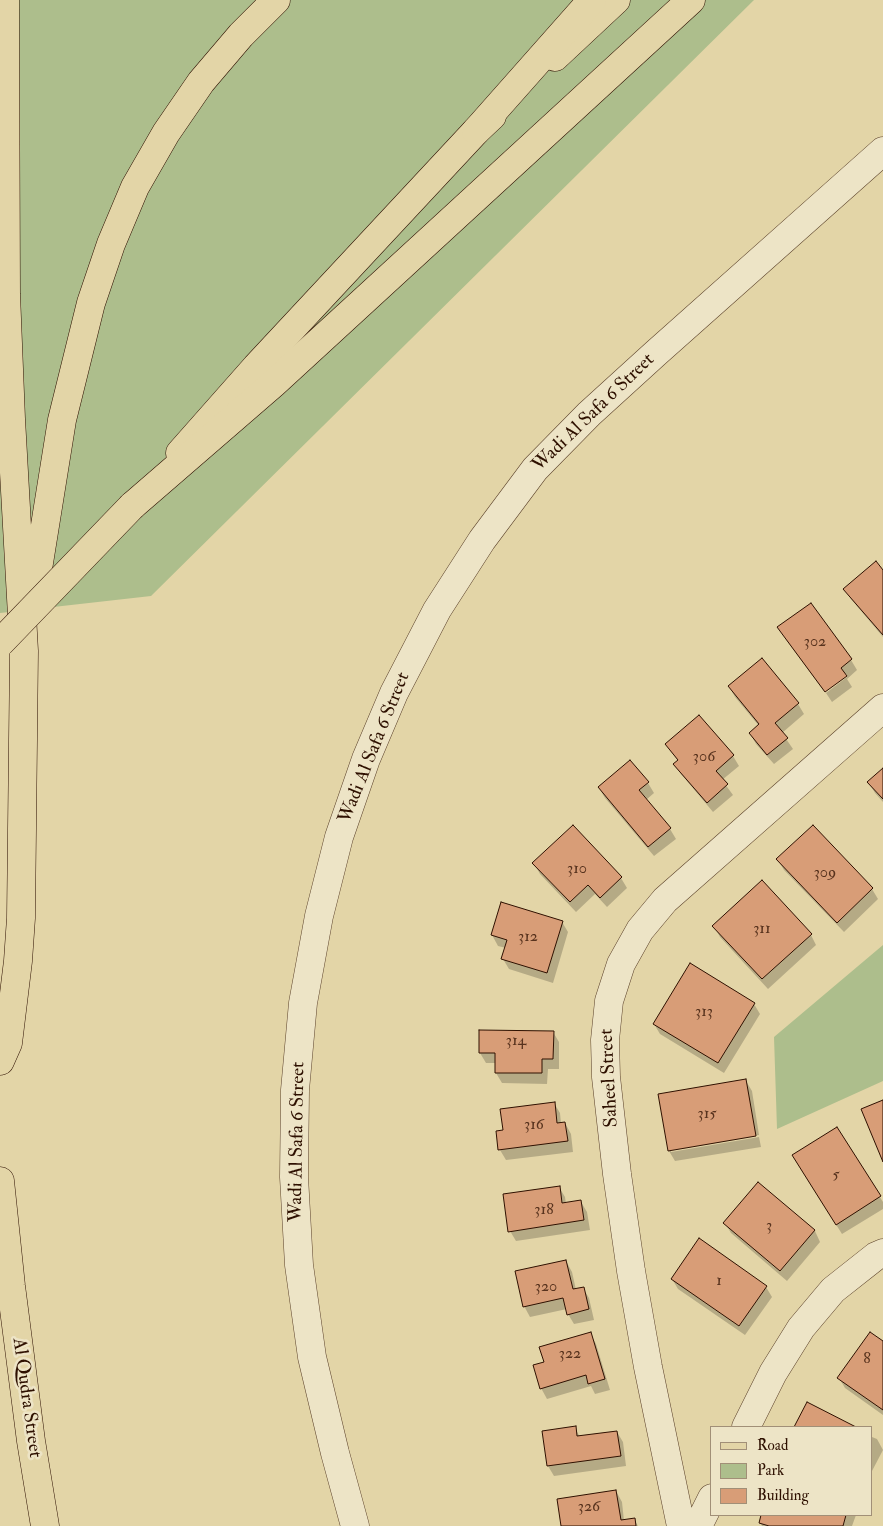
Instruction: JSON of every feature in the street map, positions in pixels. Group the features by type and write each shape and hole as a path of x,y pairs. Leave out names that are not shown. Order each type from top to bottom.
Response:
{"main road":[{"path":"0,1060 8,1043 14,1003 21,918 12,647 12,419 6,294 4,0"},
{"path":"12,647 62,420 91,303 110,244 135,187 166,133 206,75 241,34 276,0"},
{"path":"12,647 132,506 256,367 476,131 592,0"},
{"path":"476,131 616,0"},
{"path":"132,506 273,384 691,0"},
{"name":"Al Qudra Street","path":"0,1181 12,1296 44,1526"}],"street":[{"name":"Wadi Al Safa 6 Street","path":"355,1526 312,1356 299,1265 294,1177 295,1090 303,1003 319,916 339,837 366,759 394,693 437,610 482,540 535,468 607,396 883,151"},
{"name":"Saheel Street","path":"682,1526 648,1367 631,1271 617,1174 606,1077 604,1040 609,1001 621,964 640,930 665,900 883,708"},
{"path":"746,1426 773,1373 801,1328 833,1290 876,1256 883,1253"},
{"path":"698,1526 710,1502"}],"green space":[{"path":"0,0 754,0 151,596 0,613"},
{"path":"883,945 883,1081 777,1129 774,1037"}],"building":[{"path":"876,561 883,570 883,635 843,589"},
{"path":"811,603 852,659 841,668 847,676 825,692 777,627"},
{"path":"762,658 799,703 775,723 788,738 767,755 749,733 759,724 728,686"},
{"path":"699,715 734,755 716,771 728,784 707,803 673,764 678,760 665,744"},
{"path":"630,760 649,782 639,790 671,828 648,847 598,787"},
{"path":"883,768 883,799 867,782"},
{"path":"573,825 622,877 600,898 588,885 570,902 532,863"},
{"path":"813,825 873,888 837,923 776,859"},
{"path":"762,880 812,934 762,979 712,926"},
{"path":"501,902 563,921 547,973 501,959 507,940 491,935"},
{"path":"690,963 755,1003 718,1063 653,1024"},
{"path":"479,1030 554,1031 553,1059 542,1059 542,1073 495,1073 495,1053 479,1053"},
{"path":"746,1079 756,1136 668,1151 658,1094"},
{"path":"883,1100 883,1162 861,1109"},
{"path":"555,1102 557,1123 565,1122 568,1141 498,1150 496,1131 503,1130 500,1109"},
{"path":"837,1127 881,1196 836,1225 792,1155"},
{"path":"758,1182 815,1230 780,1271 723,1223"},
{"path":"560,1186 562,1203 581,1200 584,1220 508,1232 503,1194"},
{"path":"699,1238 767,1286 739,1326 671,1279"},
{"path":"566,1260 573,1289 584,1287 589,1309 567,1315 563,1298 523,1307 515,1271"},
{"path":"591,1332 605,1379 588,1384 586,1375 540,1389 533,1365 544,1362 539,1347"},
{"path":"870,1332 883,1341 883,1410 837,1378"},
{"path":"807,1402 854,1426 795,1426"},
{"path":"576,1426 577,1436 617,1431 621,1456 547,1466 542,1431"},
{"path":"616,1490 621,1520 635,1518 636,1526 561,1526 557,1499"},
{"path":"761,1516 846,1516 843,1526 769,1526 759,1523"}]}
